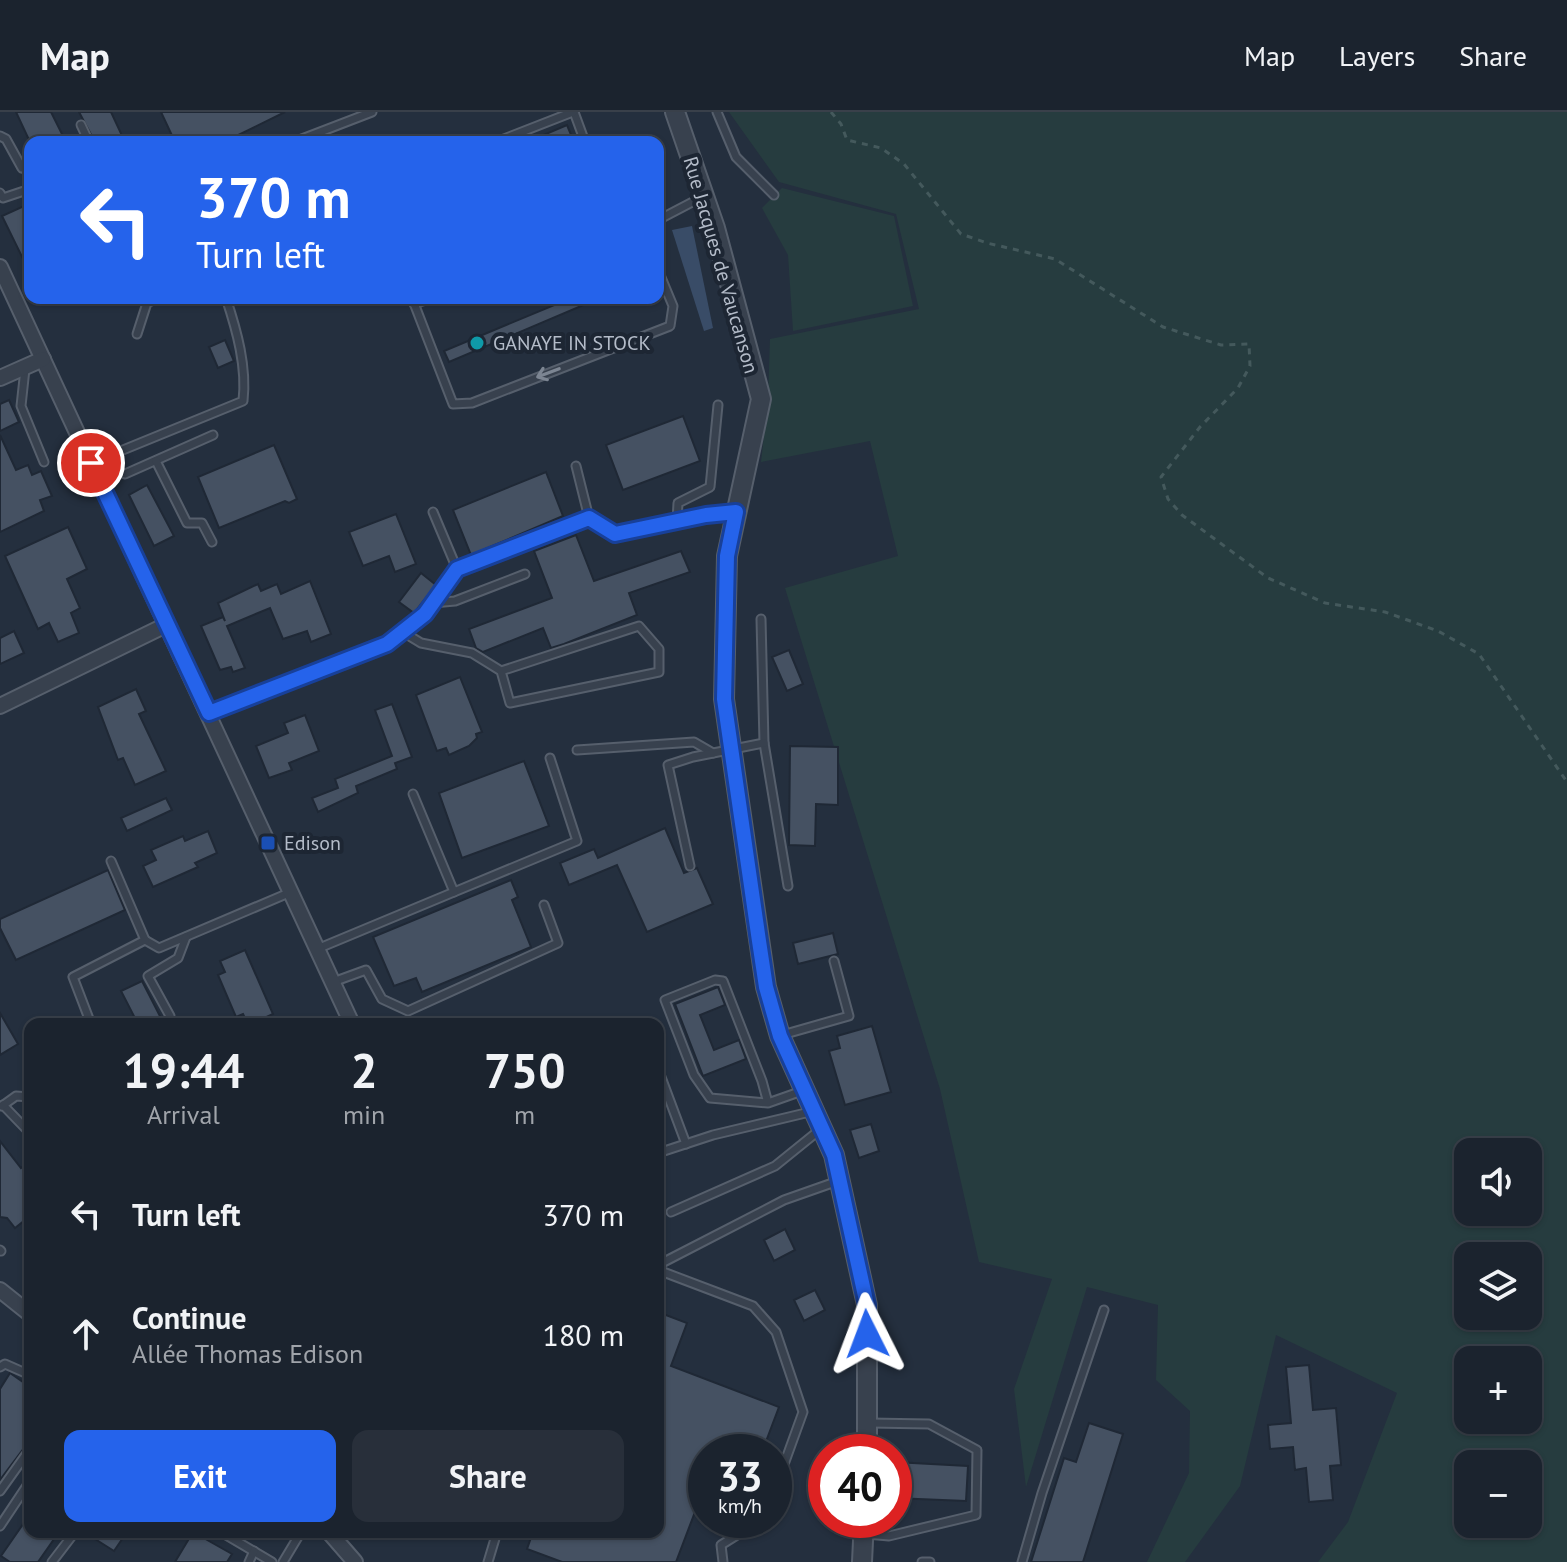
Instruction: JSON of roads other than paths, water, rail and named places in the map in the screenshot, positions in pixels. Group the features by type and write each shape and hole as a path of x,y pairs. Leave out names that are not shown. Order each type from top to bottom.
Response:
{"street":[{"name":"Rue Jacques de Vaucanson","path":"675,112 715,228 761,399 727,556 722,752 766,987 780,1036 834,1155 867,1305 867,1434"},
{"path":"0,267 95,462 166,625 349,1018"},
{"path":"0,378 43,359"},
{"path":"0,706 166,625"},
{"path":"209,713 387,644"},
{"path":"0,1290 24,1309"},
{"path":"334,1538 355,1562"},
{"path":"862,1562 863,1538"}],"lane":[{"path":"310,136 372,112"},
{"path":"511,136 573,112 583,136"},
{"path":"717,112 736,157 774,195"},
{"path":"81,125 86,136"},
{"path":"0,136 6,139 24,167"},
{"path":"0,193 3,198 24,191"},
{"path":"664,218 702,196"},
{"path":"414,304 453,404 472,403 670,326 673,306 664,284"},
{"path":"137,334 147,304"},
{"path":"95,462 243,401 246,381 228,304"},
{"path":"25,367 21,406 44,462"},
{"path":"677,521 678,503 710,487 718,405"},
{"path":"95,462 125,474 213,435"},
{"path":"156,461 187,523 202,523 212,542"},
{"path":"576,466 589,518 615,534 736,512"},
{"path":"433,512 457,569"},
{"path":"387,644 425,614 457,569 589,518"},
{"path":"433,603 455,601 525,574"},
{"path":"761,619 764,743 788,886"},
{"path":"403,632 421,643 472,653 501,671 510,703 659,672 659,649 639,626 501,671"},
{"path":"577,750 694,742 722,752"},
{"path":"690,866 668,765 764,743"},
{"path":"317,949 577,841 550,758"},
{"path":"413,794 454,892"},
{"path":"111,861 145,940 159,948 291,892"},
{"path":"333,982 366,970 382,999 408,1011 558,943 544,905"},
{"path":"170,1016 148,976 178,958 186,937"},
{"path":"89,1018 73,977 145,940"},
{"path":"780,1036 849,1016 834,961"},
{"path":"768,1103 723,981 715,980 665,1000 694,1075 710,1098 768,1103 804,1090"},
{"path":"664,1085 686,1144"},
{"path":"24,1097 16,1096 2,1106 24,1127"},
{"path":"664,1151 713,1135 818,1120"},
{"path":"671,1212 775,1166 818,1120"},
{"path":"664,1265 784,1200 840,1181"},
{"path":"664,1270 753,1306 776,1332 803,1412 792,1442"},
{"path":"1022,1562 1104,1310"},
{"path":"0,1367 5,1364 24,1372"},
{"path":"867,1422 929,1424 977,1450 976,1515 912,1530"},
{"path":"0,1491 24,1457"},
{"path":"0,1526 24,1490"},
{"path":"52,1562 70,1538"},
{"path":"231,1538 272,1562"},
{"path":"283,1562 297,1538"},
{"path":"488,1562 495,1538"},
{"path":"723,1562 721,1545 732,1538"},
{"path":"249,1562 254,1551"},
{"path":"922,1562 930,1562"}],"water":[{"path":"692,226 713,328 704,331 672,230"}],"place":[{"name":"GANAYE IN STOCK","path":"477,343"},
{"name":"Edison","path":"268,843"}]}
